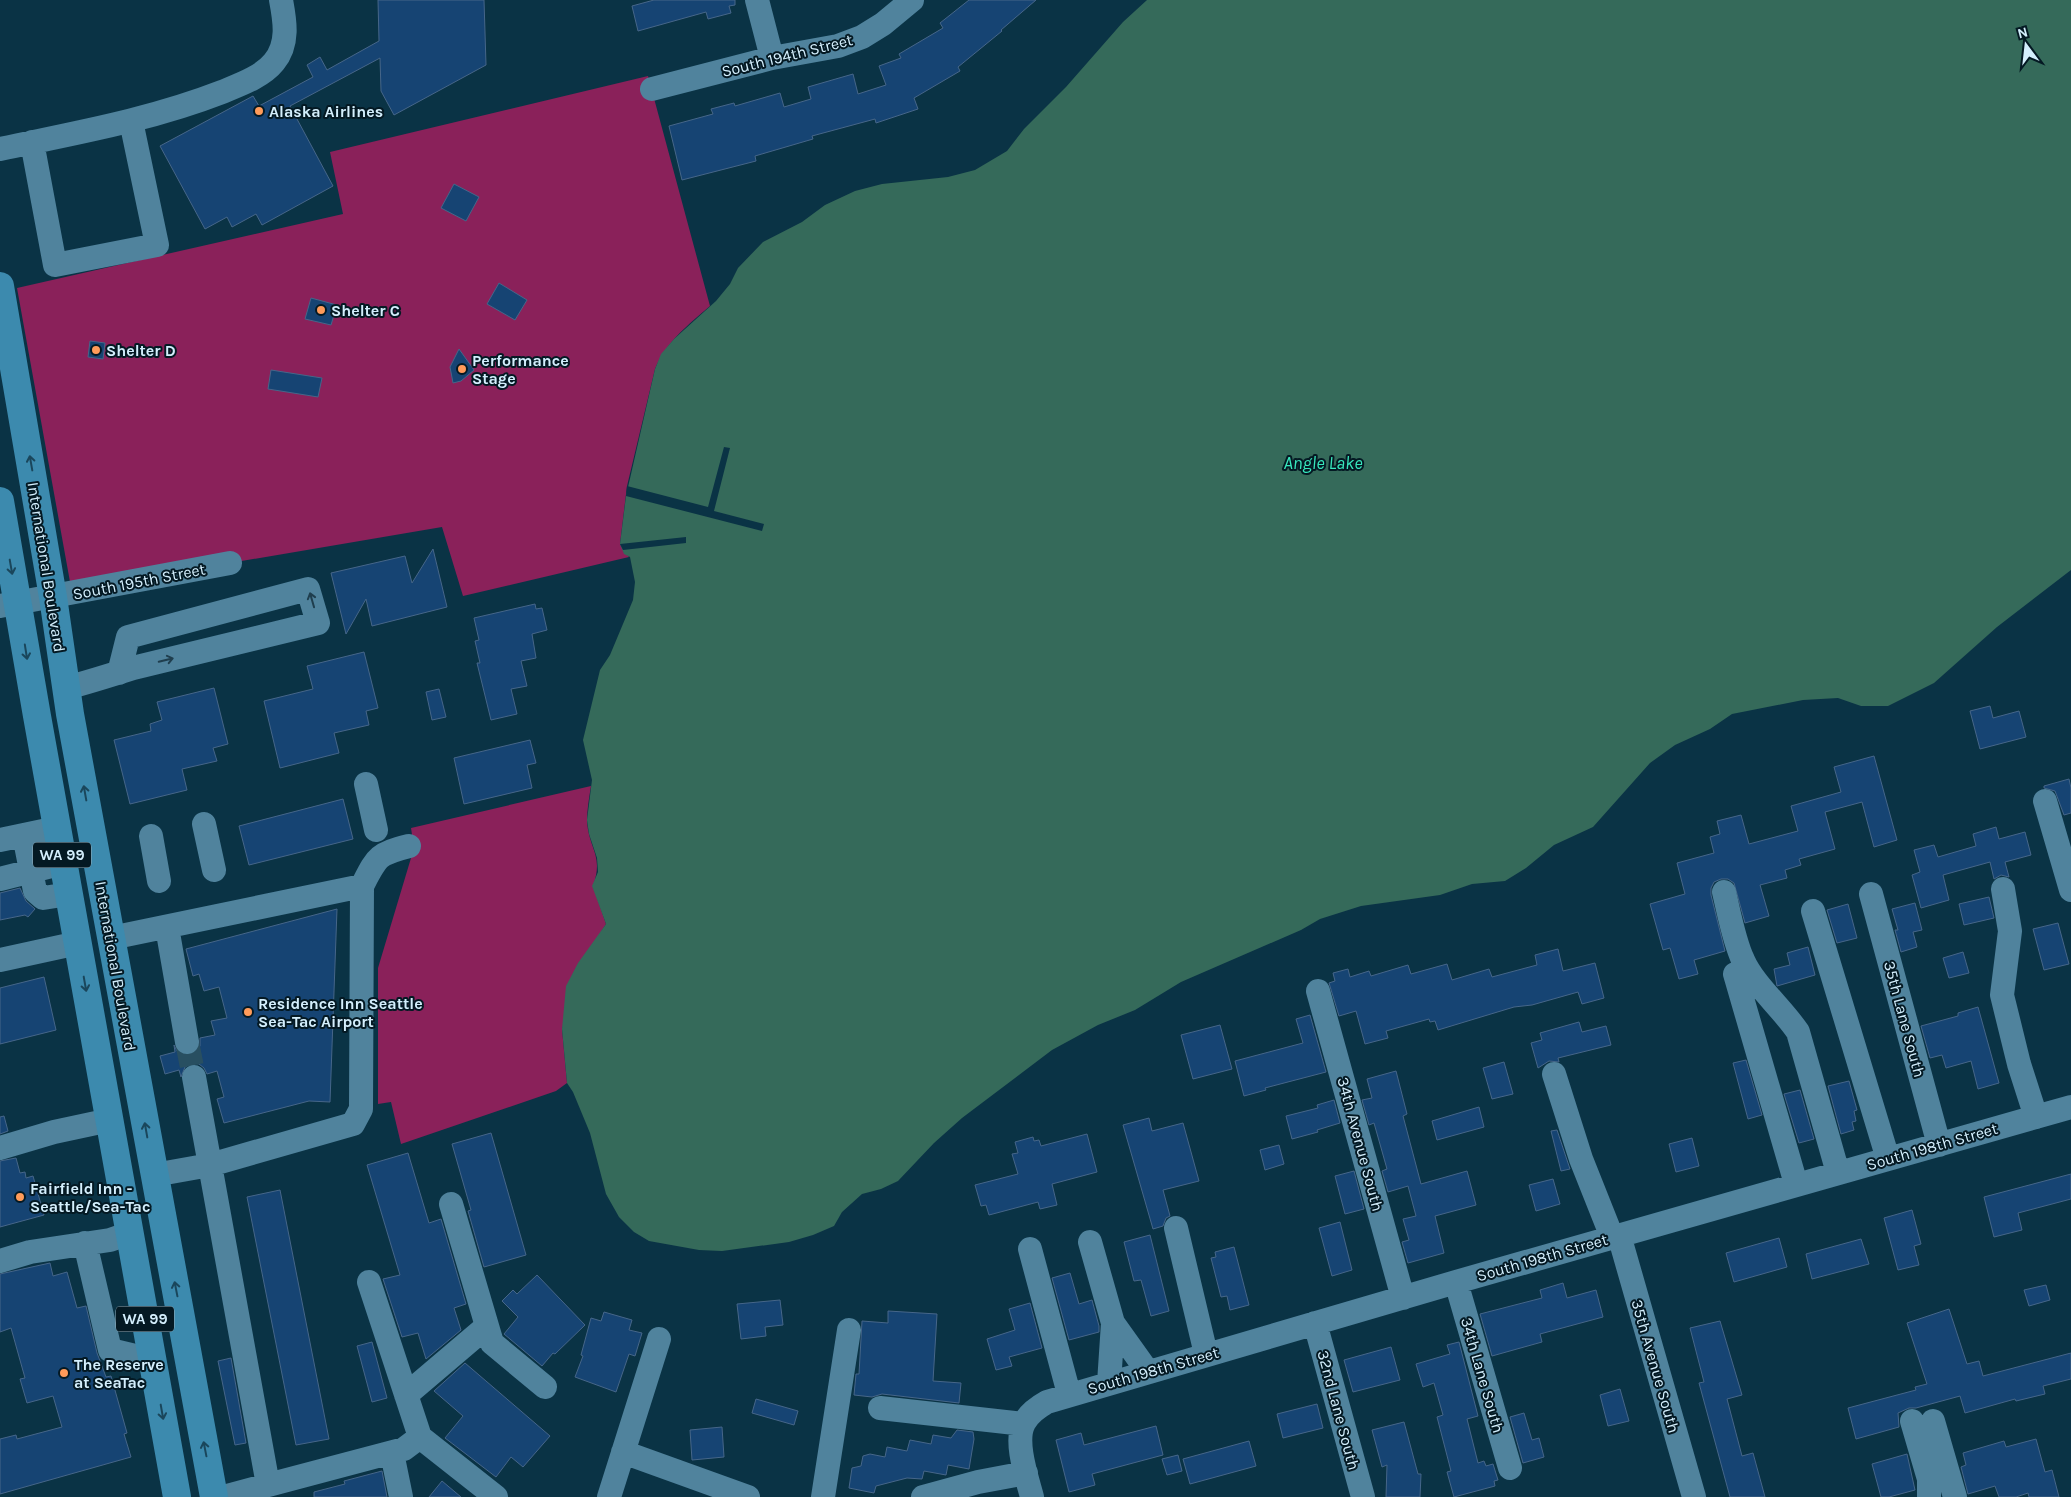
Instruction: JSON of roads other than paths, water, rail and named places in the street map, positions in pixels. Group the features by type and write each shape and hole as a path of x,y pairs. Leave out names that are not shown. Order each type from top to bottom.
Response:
{"main road":[{"name":"International Boulevard","path":"0,286 53,597 66,688 214,1497"},
{"name":"International Boulevard","path":"0,502 6,602 57,828 177,1497"},
{"path":"111,1130 131,1151 138,1169 154,1175"}],"street":[{"path":"0,149 131,121 187,105 249,81 274,63 284,47 286,25 281,0"},
{"path":"757,0 772,58"},
{"name":"South 194th Street","path":"652,89 772,58 838,46 862,37 912,0"},
{"path":"32,142 55,265 157,244 131,121"},
{"name":"South 195th Street","path":"6,602 53,597 230,563"},
{"path":"66,688 119,672 318,622 308,589 128,637 119,672"},
{"path":"366,784 376,830"},
{"path":"2045,801 2071,890"},
{"path":"204,824 214,870"},
{"path":"0,840 57,828"},
{"path":"24,834 35,891 43,898 69,894"},
{"path":"151,836 159,881"},
{"path":"154,1175 210,1165 353,1124 361,1109 362,886 372,866 381,855 409,846"},
{"path":"0,879 63,863"},
{"path":"111,938 362,886"},
{"path":"2002,889 2010,932 2002,995 2019,1064 2036,1117"},
{"path":"1724,892 1742,960 1798,1032 1838,1173"},
{"name":"35th Lane South","path":"1871,894 1939,1145"},
{"path":"1812,911 1888,1159"},
{"path":"167,927 187,1042"},
{"path":"0,960 78,943"},
{"path":"1735,974 1796,1184"},
{"name":"34th Avenue South","path":"1318,991 1403,1298"},
{"name":"35th Avenue South","path":"1554,1074 1581,1158 1615,1236 1694,1497"},
{"path":"194,1077 268,1485"},
{"name":"South 198th Street","path":"1023,1424 1035,1410 1047,1402 1069,1394 1796,1184 2071,1107"},
{"path":"0,1148 54,1132 111,1130"},
{"path":"451,1204 492,1343 545,1387"},
{"path":"1176,1228 1206,1354"},
{"path":"0,1261 30,1252 110,1240 130,1234"},
{"path":"1090,1242 1113,1323 1148,1372"},
{"path":"85,1243 110,1350 152,1360"},
{"path":"1030,1249 1069,1394"},
{"path":"368,1282 420,1437 496,1497"},
{"name":"34th Lane South","path":"1456,1282 1510,1468"},
{"path":"1109,1382 1113,1323"},
{"name":"32nd Lane South","path":"1315,1323 1363,1497"},
{"path":"406,1396 486,1327"},
{"path":"823,1497 849,1330"},
{"path":"609,1497 659,1339"},
{"path":"880,1408 1023,1424 1020,1438 1032,1497"},
{"path":"1929,1497 1923,1421 1955,1497"},
{"path":"223,1497 392,1453 410,1446 420,1437"},
{"path":"623,1452 748,1497"},
{"path":"392,1453 401,1497"},
{"path":"923,1497 978,1482 1026,1473"}],"water":[{"name":"Angle Lake","path":"1147,0 2071,0 2071,570 1997,627 1934,683 1888,706 1861,706 1838,698 1803,700 1732,714 1710,729 1675,745 1650,763 1593,827 1554,845 1526,868 1505,881 1472,884 1440,895 1361,906 1320,919 1301,930 1181,982 1135,1010 1098,1025 1052,1050 962,1118 934,1143 898,1181 881,1189 862,1194 842,1212 834,1226 789,1242 722,1251 699,1250 649,1241 634,1232 619,1217 606,1194 590,1133 573,1092 567,1083 562,1029 566,986 578,963 606,924 592,886 598,872 597,858 589,834 587,820 592,780 583,740 600,670 610,655 633,600 635,582 630,557 624,554 620,544 626,496 655,369 661,354 674,339 716,301 730,284 738,268 763,242 802,222 825,205 855,191 882,184 948,177 975,170 1007,151 1024,129 1066,87 1123,22"}],"tunnel":[{"path":"187,1042 194,1077"}],"place":[{"name":"Alaska Airlines","path":"259,111"},
{"name":"Shelter C","path":"321,310"},
{"name":"Shelter D","path":"96,350"},
{"name":"Performance Stage","path":"462,369"},
{"name":"Residence Inn Seattle Sea-Tac Airport","path":"248,1012"},
{"name":"Fairfield Inn - Seattle/Sea-Tac","path":"20,1197"},
{"name":"The Reserve at SeaTac","path":"64,1373"}]}
